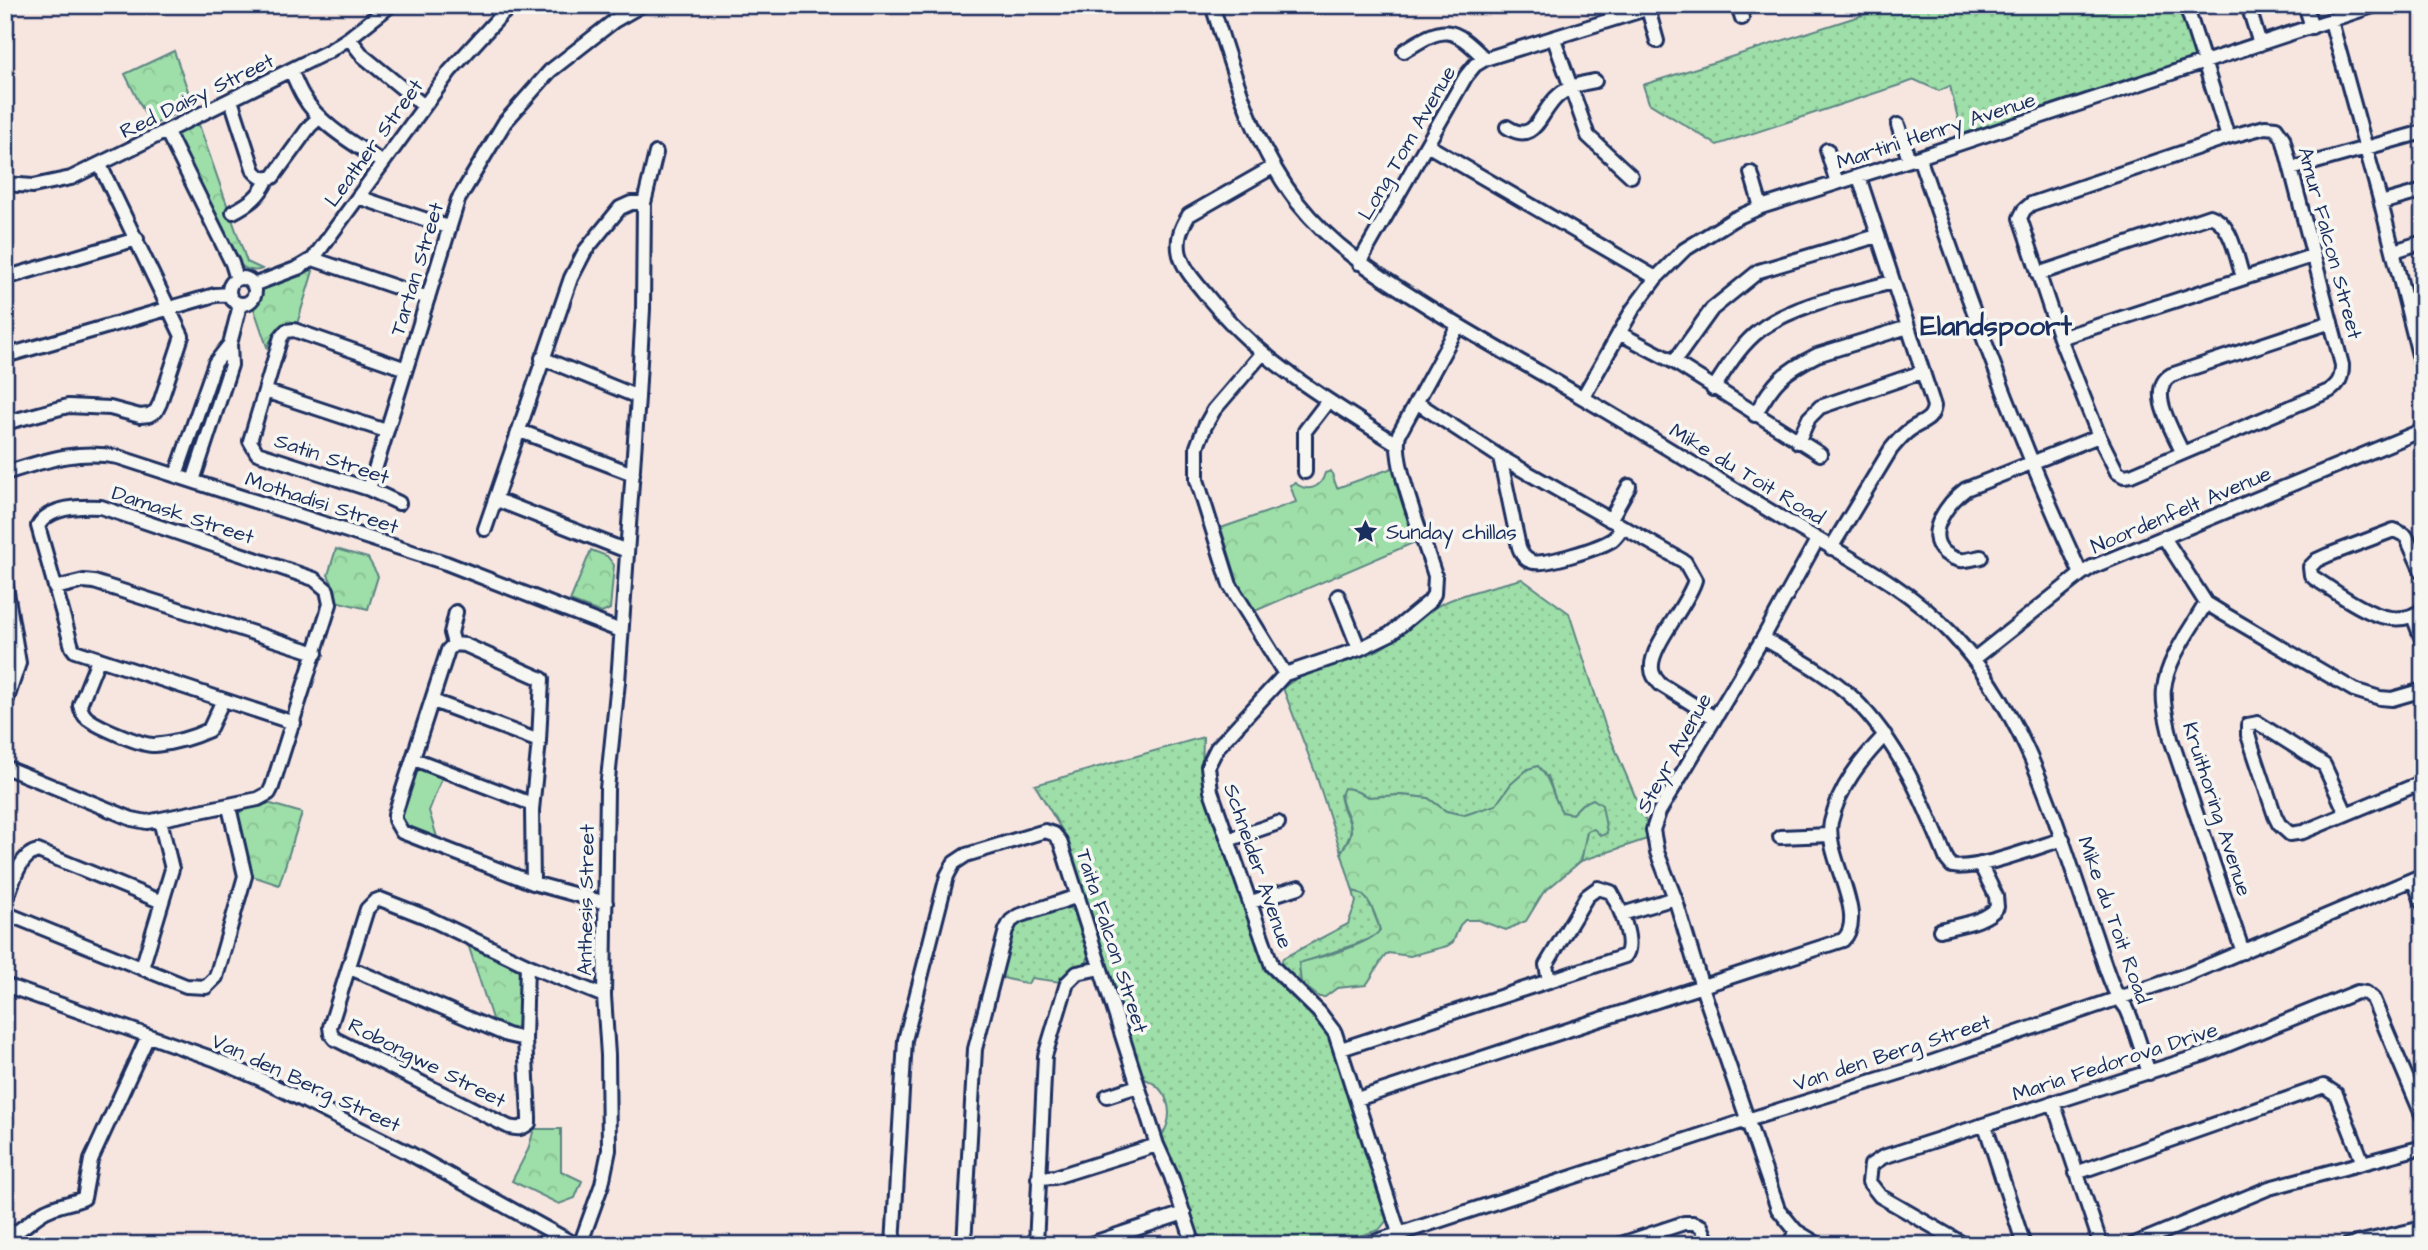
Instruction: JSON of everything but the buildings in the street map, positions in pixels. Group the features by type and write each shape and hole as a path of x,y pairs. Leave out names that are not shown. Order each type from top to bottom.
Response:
{"street":[{"name":"Red Daisy Street","path":"5,184 33,186 56,183 100,165 292,71 349,38 391,5"},
{"name":"Leather Street","path":"254,285 298,268 313,259 450,71 498,10 513,5"},
{"name":"Tartan Street","path":"369,489 458,200 505,122 562,60 614,21 642,5"},
{"path":"2186,5 2228,137"},
{"path":"2248,5 2260,44"},
{"path":"2305,5 2312,27"},
{"name":"Martini Henry Avenue","path":"1583,397 1633,309 1656,278 1684,250 1709,232 1761,207 2331,21 2361,7 2376,5"},
{"name":"Mike du Toit Road","path":"1217,7 1243,102 1273,167 1298,204 1359,263 1458,326 1583,397 1817,540 1888,580 1949,631 1974,659 2020,730 2040,776 2118,997 2127,1009 2149,1073"},
{"path":"1654,7 1657,41"},
{"name":"Long Tom Avenue","path":"1359,263 1466,76 1475,65 1485,59 1654,7"},
{"path":"2331,21 2367,147 2423,370"},
{"path":"1404,51 1427,37 1453,32 1463,37 1485,59"},
{"path":"349,38 363,56 424,106"},
{"path":"1554,39 1588,136 1631,176"},
{"path":"292,71 303,96 320,117 383,163"},
{"path":"1507,127 1524,134 1532,130 1555,99 1570,88 1595,81"},
{"path":"231,100 254,171 260,178 267,180"},
{"path":"233,212 252,202 260,194 267,180 273,177 320,117"},
{"path":"1898,125 1914,159 2032,463 2081,574"},
{"name":"Amur Falcon Street","path":"2265,127 2276,128 2283,138 2291,169 2342,365 2342,376 2338,384 2329,391 2124,476 2117,472 2099,436 2060,338 2020,218 2024,210 2031,204 2265,127"},
{"path":"167,132 232,263 237,279"},
{"path":"2291,169 2423,132"},
{"path":"1427,145 1656,278"},
{"path":"1827,150 1837,183"},
{"name":"Anthesis Street","path":"578,1245 602,1184 609,1150 604,996 607,789 638,397 643,309 644,204 656,153"},
{"path":"5,423 68,406 110,408 140,416 156,411 182,336 100,165"},
{"path":"1273,167 1189,215 1178,239 1185,268 1215,307 1262,355 1397,444 1416,402 1458,326"},
{"path":"1751,173 1761,207"},
{"path":"1831,548 1900,437 1927,421 1933,414 1932,397 1859,177"},
{"path":"2381,204 2423,191"},
{"path":"358,197 448,227"},
{"path":"485,529 497,500 542,358 580,258 620,208 631,203 644,204"},
{"path":"2038,274 2210,216 2219,219 2226,227 2243,278"},
{"path":"1674,362 1712,309 1759,271 1877,236"},
{"path":"5,278 136,239"},
{"path":"2393,251 2423,242"},
{"path":"2060,338 2312,256"},
{"path":"313,259 428,298"},
{"path":"244,278 254,285 254,297 248,303 240,305 233,301 229,294 230,285 237,279 244,278"},
{"path":"1713,389 1749,340 1777,318 1892,282"},
{"path":"5,356 170,308 229,294"},
{"path":"2407,304 2423,299"},
{"path":"193,481 231,365 230,344 240,305"},
{"path":"2182,452 2162,403 2160,391 2164,380 2171,375 2331,322"},
{"path":"1755,415 1773,384 1806,360 1908,327"},
{"name":"Satin Street","path":"399,503 369,489 257,453 250,442 281,337 286,331 294,330 406,369"},
{"path":"1619,333 1674,362 1820,454"},
{"path":"176,475 215,363 230,344"},
{"path":"1262,355 1214,410 1205,426 1197,447 1197,480 1230,585 1284,674"},
{"path":"542,358 638,397"},
{"path":"1798,442 1809,418 1820,407 1922,372"},
{"path":"265,391 386,431"},
{"path":"1305,472 1305,431 1328,401"},
{"path":"1416,402 1500,457 1685,562 1692,570 1695,580 1692,592 1659,645 1651,667 1660,684 1715,718"},
{"path":"520,430 632,474"},
{"name":"Noordenfelt Avenue","path":"1974,659 2081,574 2423,430"},
{"path":"1981,557 1960,560 1941,550 1937,528 1954,498 1966,489 2099,436"},
{"name":"Schneider Avenue","path":"1397,444 1400,467 1436,586 1430,601 1381,640 1284,674 1217,748 1208,766 1211,791 1272,965 1330,1025 1341,1049 1399,1233"},
{"name":"Mothadisi Street","path":"5,473 76,453 96,452 118,457 446,563 621,631"},
{"path":"1500,457 1517,539 1522,555 1528,560 1542,562 1604,544 1614,539 1622,528"},
{"path":"1610,520 1629,486"},
{"path":"497,500 627,551"},
{"name":"Damask Street","path":"5,767 132,819 147,822 258,799 269,793 294,723 330,604 330,596 323,585 314,579 101,507 68,508 47,515 38,526 72,647 80,654 294,723"},
{"path":"2423,575 2406,537 2394,530 2328,555 2310,567 2314,578 2377,615 2396,619 2418,612 2423,642"},
{"path":"2165,539 2206,603 2354,690 2392,699 2423,690"},
{"name":"Steyr Avenue","path":"1796,1231 1778,1209 1746,1120 1675,898 1657,852 1653,830 1659,812 1763,638 1817,540"},
{"path":"5,580 8,614 17,642 19,663 5,705"},
{"path":"55,588 84,581 94,582 316,653"},
{"path":"1338,596 1359,649"},
{"name":"Kruithoring Avenue","path":"2206,603 2172,663 2164,690 2165,707 2171,739 2243,952"},
{"path":"454,643 451,633 456,612"},
{"path":"1763,638 1814,668 1852,697 1885,735 1921,797 1947,860 1952,866 1960,868 1980,864 2063,839"},
{"path":"454,643 448,650 396,814 395,820 402,832 533,883 606,903"},
{"path":"454,643 542,679 532,804 533,883"},
{"path":"99,660 82,697 81,711 93,722 138,742 156,744 209,730 223,700"},
{"path":"433,701 539,741"},
{"path":"2346,813 2329,773 2318,760 2258,723 2249,725 2248,735 2271,804 2279,824 2290,834 2303,832 2423,782"},
{"path":"1357,1099 1833,945 1848,935 1852,915 1832,848 1831,822 1848,780 1858,764 1885,735"},
{"path":"414,760 532,804"},
{"path":"5,913 195,988 206,988 216,977 245,876 229,807"},
{"path":"142,968 172,869 160,820"},
{"path":"1228,840 1278,823"},
{"name":"Taita Falcon Street","path":"894,1245 905,1040 951,866 965,855 1037,832 1049,832 1060,841 1157,1145 1171,1176 1194,1245"},
{"path":"1780,837 1830,835"},
{"path":"5,903 24,859 38,851 162,902"},
{"path":"1940,930 1986,916 1997,907 1996,896 1980,864"},
{"path":"2418,877 2423,904"},
{"name":"Van den Berg Street","path":"1365,1245 1914,1068 2189,974 2418,877"},
{"path":"1251,902 1299,887"},
{"path":"1341,1049 1549,981 1625,956 1630,947 1622,914 1611,892 1598,888 1591,892 1546,965 1549,981"},
{"path":"964,1245 975,1049 1006,930 1018,916 1078,896"},
{"path":"1622,914 1675,898"},
{"name":"Robongwe Street","path":"527,965 525,1040 529,1123 519,1129 509,1127 335,1039 331,1034 330,1027 367,909 380,899 426,916 527,965 604,996"},
{"path":"350,968 507,1035 525,1040"},
{"path":"1036,1245 1044,1062 1067,983 1083,971 1100,968"},
{"name":"Van den Berg Street","path":"5,985 225,1064 333,1114 578,1245"},
{"name":"Maria Fedorova Drive","path":"1965,1245 1880,1196 1870,1185 1868,1175 1873,1162 2205,1054 2354,993 2363,992 2373,999 2423,1116"},
{"path":"5,1236 16,1234 49,1209 84,1198 90,1160 148,1036"},
{"path":"1107,1096 1138,1086"},
{"path":"2076,1173 2324,1086 2336,1094 2364,1163"},
{"path":"2053,1102 2101,1245"},
{"path":"1985,1125 2024,1245"},
{"path":"1038,1178 1055,1177 1157,1145"},
{"path":"2132,1245 2269,1188 2423,1147"},
{"path":"1087,1245 1184,1213"},
{"path":"1618,1245 1688,1222 1701,1226 1709,1245"},
{"path":"2348,1245 2423,1228"},
{"path":"1789,1245 1796,1231 1819,1245"}],"green space":[{"path":"1877,5 2182,5 2196,55 2191,62 1962,135 1950,86 1939,91 1915,80 1717,145 1649,103 1643,85 1869,13"},
{"path":"174,51 193,105 151,126 125,74"},
{"path":"197,119 247,262 262,269 246,269 234,259 176,139 177,129"},
{"path":"304,269 313,271 297,324 281,327 267,347 252,303 265,285"},
{"path":"1395,467 1420,540 1255,611 1239,586 1221,528 1296,502 1290,485 1295,483 1305,488 1313,487 1325,473 1331,471 1337,488"},
{"path":"336,549 368,558 378,576 368,609 335,601 335,589 328,575"},
{"path":"591,550 607,556 614,565 610,609 602,613 570,601"},
{"path":"1522,579 1569,613 1605,725 1649,829 1650,838 1581,861 1587,831 1594,828 1582,804 1572,814 1562,812 1548,776 1511,784 1496,805 1465,815 1446,811 1428,798 1401,795 1369,797 1351,789 1340,795 1351,828 1341,852 1315,772 1283,688 1317,670 1378,650 1443,603"},
{"path":"1203,737 1202,776 1260,951 1266,966 1327,1026 1387,1206 1387,1220 1379,1230 1337,1245 1201,1245 1180,1176 1161,1137 1168,1119 1167,1101 1157,1087 1140,1077 1066,837 1035,785"},
{"path":"1538,766 1546,776 1562,812 1572,814 1582,804 1593,799 1602,805 1607,833 1601,836 1594,829 1587,831 1581,861 1543,893 1526,921 1506,930 1478,920 1465,920 1453,942 1447,946 1410,956 1388,953 1366,985 1337,988 1325,997 1319,997 1301,983 1299,964 1366,941 1380,930 1368,901 1353,891 1341,852 1351,832 1342,799 1344,788 1369,797 1401,795 1428,798 1446,811 1465,815 1496,805 1511,784 1528,769"},
{"path":"421,768 443,775 429,811 436,841 412,832 402,822 404,796 412,778"},
{"path":"257,804 271,804 302,813 279,885 252,876 249,872 237,817 242,810"},
{"path":"1353,891 1359,892 1367,899 1380,927 1378,934 1299,964 1301,983 1285,970 1281,963 1283,958 1348,924 1356,902"},
{"path":"1064,906 1081,922 1087,940 1086,964 1069,973 1061,982 1031,978 1028,984 999,977 1016,923"},
{"path":"468,944 514,963 518,969 523,990 522,1021 513,1029 494,1025"},
{"path":"534,1129 561,1129 561,1171 582,1181 575,1198 559,1204 512,1181 528,1150"}],"place":[{"name":"Sunday chillas","path":"1366,532"}],"district":[{"name":"Elandspoort","path":"1996,326"}]}
